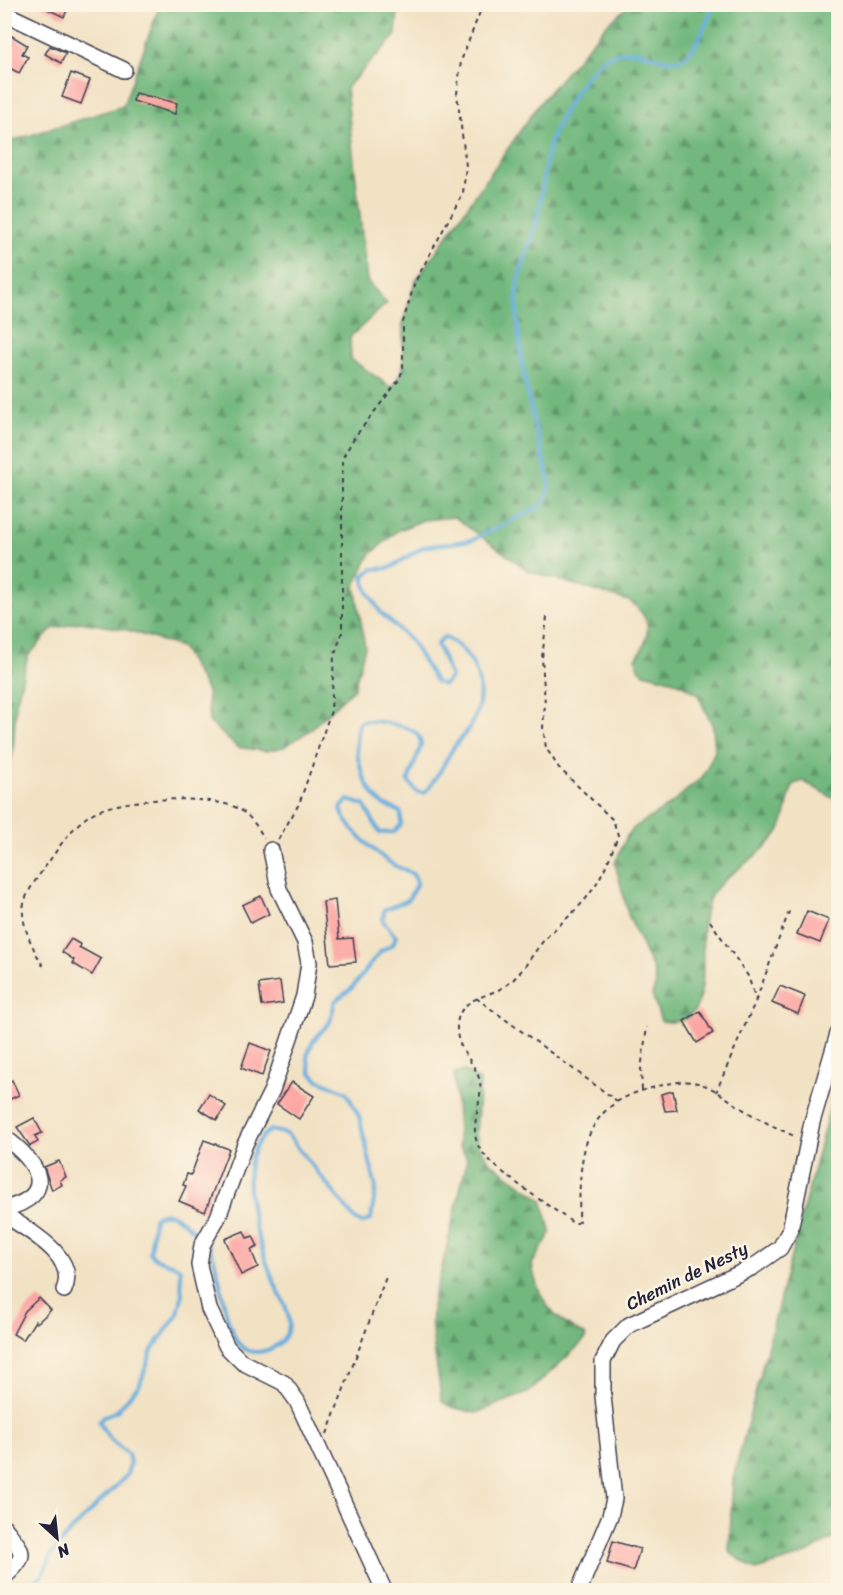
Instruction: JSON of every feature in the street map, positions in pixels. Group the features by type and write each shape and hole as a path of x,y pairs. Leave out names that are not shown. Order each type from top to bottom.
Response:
{"street":[{"path":"4,12 124,70"},
{"path":"271,850 279,889 305,942 309,963 304,996 272,1090 245,1144 218,1217 202,1245 199,1265 209,1309 227,1347 242,1362 284,1383 297,1401 384,1590"},
{"name":"Chemin de Nesty","path":"579,1590 610,1516 614,1499 603,1396 603,1361 613,1341 629,1325 679,1299 753,1267 780,1248 790,1230 808,1142 838,1034"},
{"path":"4,1137 21,1150 35,1167 39,1184 33,1197 24,1205 4,1209"},
{"path":"4,1214 50,1246 63,1263 68,1281 64,1290"},
{"path":"4,1527 22,1550 23,1557 20,1564 4,1577"}],"path":[{"path":"43,966 33,947 23,908 41,873 63,842 90,815 118,804 138,801 218,803 237,808 248,817 271,850 299,804 331,711 334,657 342,633 342,459 354,438 399,380 403,369 403,322 415,282 463,193 466,166 457,94 461,61 483,4"},
{"path":"547,617 542,658 545,704 543,727 546,748 559,768 613,820 618,828 618,835 592,890 581,903 545,939 510,983 466,1004 460,1014 457,1029 461,1049 480,1081 476,1132 478,1145 490,1162 573,1223 579,1221 580,1174 584,1146 602,1112 617,1101 642,1090 669,1083 693,1082 716,1092 748,1113 808,1142"},
{"path":"716,1092 756,1000 790,909"},
{"path":"710,921 748,976 756,1000"},
{"path":"476,998 617,1101"},
{"path":"642,1090 641,1069 647,1027"},
{"path":"318,1446 327,1435 338,1409 386,1277"}],"green space":[{"path":"160,5 398,5 396,35 346,88 367,281 387,303 350,337 351,359 392,388 403,369 403,322 415,282 539,104 607,24 630,5 838,5 838,801 803,781 794,784 779,831 764,848 727,878 712,894 704,920 702,986 699,1002 692,1014 680,1021 661,1021 652,995 656,984 653,970 629,917 615,863 627,836 635,827 670,805 703,776 715,751 713,727 697,693 675,681 644,673 638,668 636,659 645,643 648,628 643,614 629,601 529,571 454,517 423,520 397,531 370,555 355,585 365,647 354,688 309,731 284,747 265,751 237,747 209,722 207,691 181,647 124,629 80,622 52,629 28,656 16,703 13,753 5,777 5,143 123,106"},
{"path":"465,1071 480,1081 476,1132 478,1145 490,1162 542,1200 551,1233 532,1264 538,1288 555,1315 585,1335 586,1339 529,1392 476,1413 451,1407 441,1401 432,1324 434,1294 467,1158 459,1146 454,1073"},
{"path":"838,1076 838,1536 801,1556 756,1570 729,1552 733,1479"}],"building":[{"path":"37,4 70,4 64,17"},
{"path":"12,36 27,45 22,54 28,57 19,73 4,65 4,49"},
{"path":"50,46 66,53 61,63 45,54"},
{"path":"71,73 90,80 81,104 62,97"},
{"path":"135,93 177,103 175,114 133,101"},
{"path":"261,896 269,914 251,923 242,905"},
{"path":"335,900 339,939 353,938 356,962 330,964 323,902"},
{"path":"807,911 829,920 820,943 797,934"},
{"path":"71,939 81,945 79,947 101,959 92,975 72,963 74,960 62,952"},
{"path":"280,981 283,1003 262,1006 259,984"},
{"path":"780,986 805,996 798,1014 772,1003"},
{"path":"700,1011 713,1033 697,1043 684,1021"},
{"path":"250,1043 271,1051 262,1076 241,1068"},
{"path":"12,1080 19,1095 4,1102 4,1084"},
{"path":"292,1082 314,1096 299,1119 277,1104"},
{"path":"673,1091 677,1110 665,1111 661,1094"},
{"path":"209,1094 226,1106 217,1120 199,1109"},
{"path":"34,1118 42,1133 35,1136 38,1142 30,1146 17,1127"},
{"path":"204,1140 229,1149 205,1212 179,1201 186,1186 183,1185 187,1174 191,1175"},
{"path":"59,1161 66,1177 60,1180 62,1185 52,1190 44,1167"},
{"path":"244,1231 247,1238 253,1236 258,1247 251,1250 258,1267 241,1275 225,1239"},
{"path":"39,1298 51,1310 37,1323 35,1321 23,1340 13,1334 25,1311"},
{"path":"613,1541 640,1549 633,1571 607,1563"}],"waterway":[{"path":"208,1244 231,1329 243,1348 259,1352 268,1350 283,1340 289,1318 261,1248 250,1204 248,1182 250,1161 257,1144 270,1130 287,1134 355,1219 362,1223 371,1219 376,1188 359,1116 346,1092 317,1079 311,1073 307,1056 313,1041 330,1022 335,1001 352,988 380,952 393,944 396,937 383,921 384,910 408,900 417,883 413,875 392,864 362,839 348,823 341,808 348,800 364,805 380,833 394,832 401,825 401,813 380,802 363,776 356,743 359,723 363,721 388,723 416,733 421,746 408,781 417,792 424,793 469,728 479,702 480,689 478,676 466,654 444,637 437,644 451,677 444,685 436,682 411,641 381,613 367,590 363,576 373,569 390,568 423,547 472,540 540,507 545,502 550,484 532,415 523,367 519,344 517,296 522,268 538,213 551,140 579,86 597,64 621,52 648,54 670,60 680,59 690,52 699,38 714,4"},
{"path":"11,1590 18,1583 32,1582 42,1576 51,1555 68,1534 127,1475 130,1463 128,1454 109,1438 99,1422 104,1416 117,1411 140,1384 152,1350 178,1314 182,1296 180,1269 150,1253 154,1218 161,1214 173,1215 201,1236"}]}
